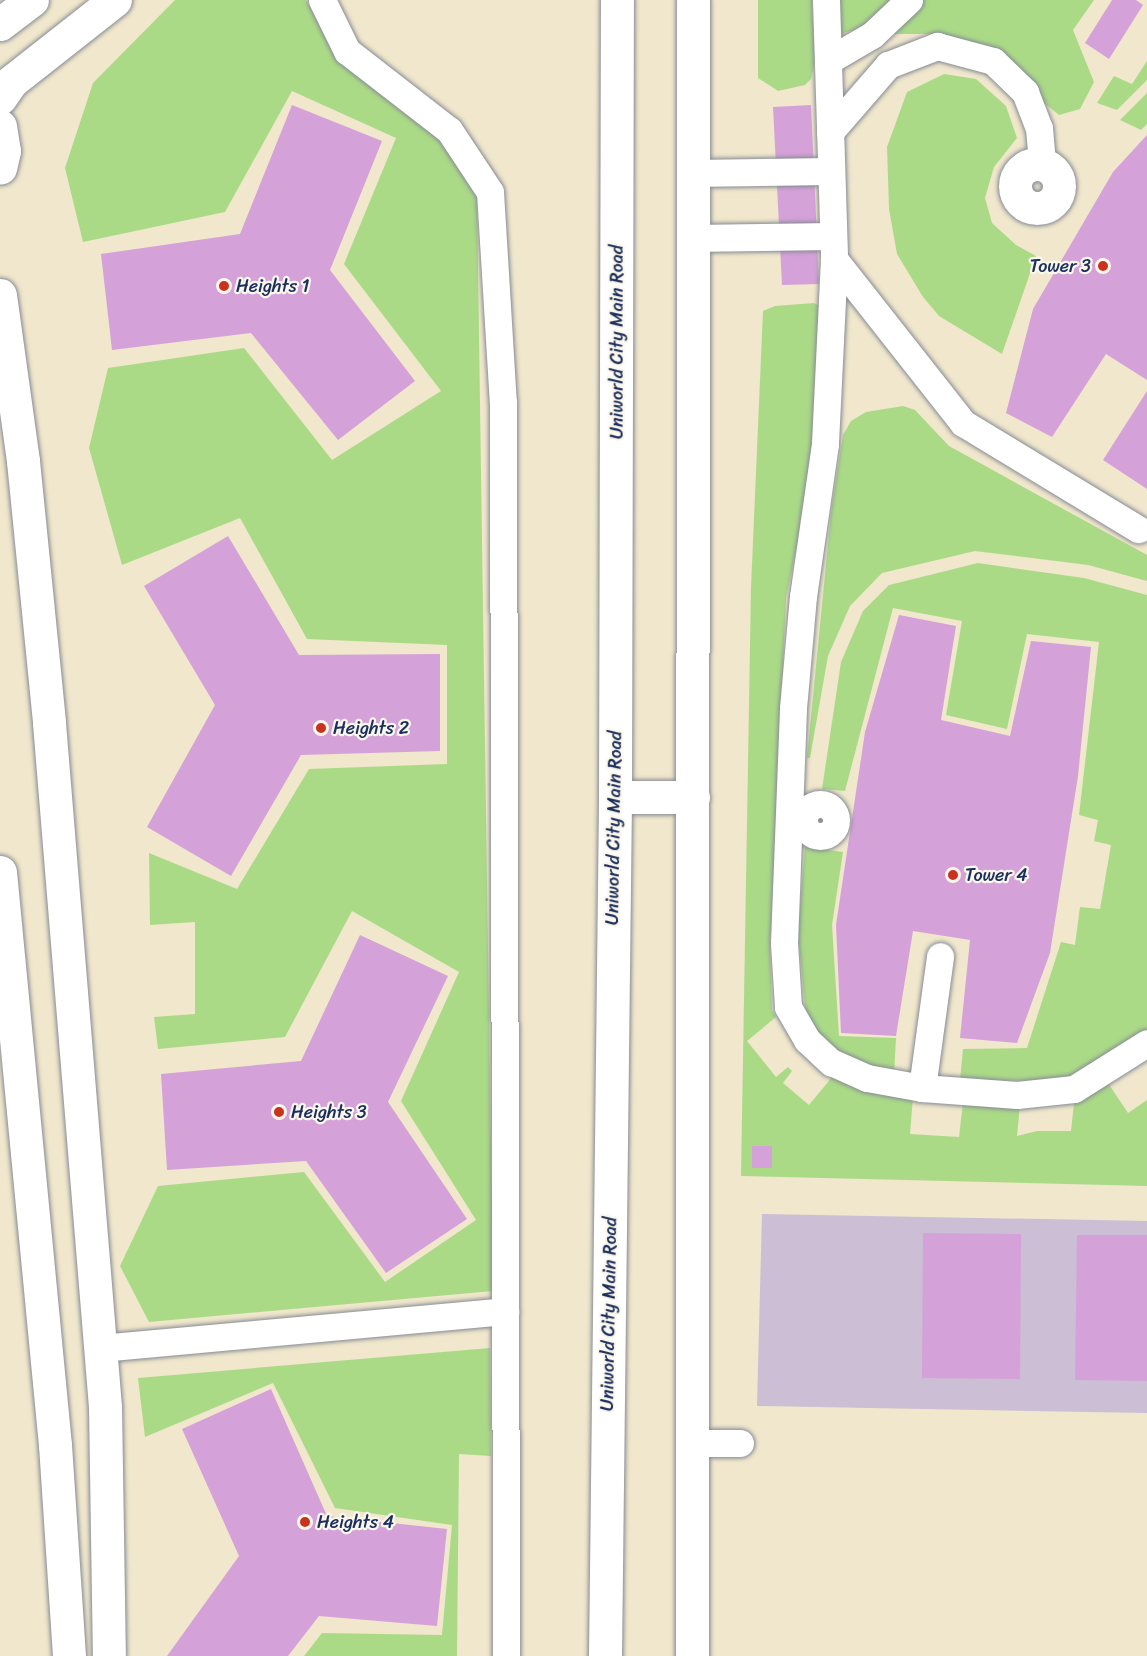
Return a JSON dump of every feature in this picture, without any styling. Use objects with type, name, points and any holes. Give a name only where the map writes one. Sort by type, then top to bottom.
[{"type":"street","points":[[0,24],[32,0]]},
{"type":"street","points":[[0,98],[12,81],[115,0]]},
{"type":"street","name":"Uniworld City Main Road","points":[[605,1656],[615,797],[617,0]]},
{"type":"street","points":[[692,1656],[691,173],[693,0]]},
{"type":"street","points":[[0,126],[4,151],[0,168]]},
{"type":"street","points":[[0,295],[23,461],[49,723],[105,1407],[109,1656]]},
{"type":"street","points":[[615,797],[693,797]]},
{"type":"street","points":[[0,872],[55,1445],[69,1656]]},
{"type":"lane","points":[[322,0],[347,51],[449,130],[490,192],[503,402],[506,1656]]},
{"type":"lane","points":[[826,0],[830,60],[833,248],[825,444],[802,596],[794,709],[797,819],[784,943],[788,1006],[807,1040],[831,1062],[867,1078],[922,1088],[1017,1095],[1074,1089],[1147,1043]]},
{"type":"lane","points":[[830,60],[872,35],[909,0]]},
{"type":"lane","points":[[830,132],[888,65],[937,46],[993,61],[1025,92],[1039,128],[1042,165]]},
{"type":"lane","points":[[691,173],[831,171]]},
{"type":"lane","points":[[691,238],[833,248],[963,423],[1138,529]]},
{"type":"lane","points":[[922,1088],[940,956]]},
{"type":"lane","points":[[100,1348],[505,1311]]},
{"type":"lane","points":[[692,1443],[740,1443]]},
{"type":"shaded area","points":[[762,1214],[1147,1221],[1147,1413],[757,1406]]},
{"type":"green space","points":[[175,0],[306,0],[337,58],[438,137],[477,198],[493,1291],[149,1322],[120,1266],[158,1186],[304,1172],[385,1282],[476,1220],[401,1101],[459,972],[352,911],[285,1037],[158,1049],[154,1017],[195,1014],[195,922],[150,925],[149,853],[237,889],[309,769],[447,764],[447,645],[307,639],[240,518],[122,565],[89,448],[108,368],[244,348],[332,460],[441,391],[344,264],[396,138],[292,91],[225,212],[83,242],[65,168],[93,83]]},
{"type":"green space","points":[[758,0],[812,0],[815,61],[811,79],[805,85],[778,91],[758,78]]},
{"type":"green space","points":[[838,0],[892,0],[867,26],[840,34]]},
{"type":"green space","points":[[920,0],[1094,0],[1073,30],[1094,82],[1080,109],[1059,115],[1043,102],[1033,83],[1002,51],[939,34],[891,34]]},
{"type":"green space","points":[[1147,61],[1147,80],[1117,110],[1097,103],[1114,76],[1132,84]]},
{"type":"green space","points":[[944,74],[976,79],[1006,106],[1017,138],[994,167],[985,198],[992,223],[1016,245],[1036,256],[1002,354],[939,316],[923,297],[897,254],[889,209],[887,147],[907,92]]},
{"type":"green space","points":[[1147,93],[1147,124],[1141,130],[1120,120]]},
{"type":"green space","points":[[814,303],[821,307],[824,351],[801,527],[786,598],[770,949],[772,1010],[776,1017],[747,1041],[776,1077],[788,1067],[792,1071],[783,1083],[809,1105],[833,1076],[913,1097],[910,1134],[959,1137],[963,1102],[1020,1104],[1017,1136],[1037,1131],[1071,1131],[1074,1103],[1108,1083],[1128,1113],[1147,1100],[1147,1186],[741,1176],[751,587],[763,311],[775,306]]},
{"type":"green space","points":[[903,406],[915,410],[949,446],[1147,555],[1147,581],[1088,565],[975,551],[882,573],[850,606],[828,656],[810,758],[807,758],[831,513],[843,435],[851,421],[866,412]]},
{"type":"green space","points":[[978,563],[1084,578],[1147,595],[1147,1030],[1075,1081],[960,1080],[963,1049],[1027,1048],[1061,942],[1075,945],[1080,907],[1100,909],[1111,845],[1094,841],[1098,820],[1079,815],[1099,642],[1027,634],[1007,729],[946,715],[962,621],[893,608],[845,791],[822,789],[841,662],[863,611],[889,585]]},
{"type":"green space","points":[[805,847],[843,852],[832,925],[839,1036],[896,1038],[894,1075],[871,1069],[814,1037],[805,1007],[798,932]]},
{"type":"green space","points":[[490,1348],[491,1456],[459,1454],[457,1656],[304,1656],[322,1633],[442,1635],[452,1525],[335,1508],[273,1383],[145,1437],[138,1378]]},
{"type":"building","points":[[1112,0],[1136,0],[1143,5],[1109,59],[1085,43]]},
{"type":"building","name":"Heights 1","points":[[292,105],[382,141],[330,270],[415,381],[338,440],[251,333],[112,350],[101,254],[240,234]]},
{"type":"building","points":[[811,105],[819,284],[782,285],[773,107]]},
{"type":"building","name":"Tower 3","points":[[1147,135],[1147,380],[1106,354],[1052,437],[1006,413],[1033,309],[1113,172]]},
{"type":"building","points":[[1147,391],[1147,489],[1103,460]]},
{"type":"building","name":"Heights 2","points":[[228,536],[299,655],[440,654],[440,751],[301,755],[231,876],[147,827],[215,705],[144,586]]},
{"type":"building","name":"Tower 4","points":[[899,615],[956,626],[941,720],[1010,736],[1031,641],[1091,647],[1078,776],[1050,953],[1017,1043],[960,1038],[970,940],[913,931],[896,1036],[841,1033],[836,925],[865,732]]},
{"type":"building","name":"Heights 3","points":[[360,935],[448,976],[388,1102],[467,1219],[386,1273],[306,1161],[167,1170],[161,1074],[301,1061]]},
{"type":"building","points":[[752,1146],[772,1146],[772,1168],[752,1168]]},
{"type":"building","points":[[923,1233],[1021,1234],[1020,1379],[922,1378]]},
{"type":"building","points":[[1077,1235],[1147,1235],[1147,1381],[1075,1380]]},
{"type":"building","name":"Heights 4","points":[[271,1389],[327,1516],[447,1529],[437,1626],[319,1616],[288,1656],[167,1656],[239,1556],[182,1429]]},
{"type":"place","name":"Tower 3","points":[[1103,266]]},
{"type":"place","name":"Heights 1","points":[[224,286]]},
{"type":"place","name":"Heights 2","points":[[321,728]]},
{"type":"place","name":"Tower 4","points":[[953,875]]},
{"type":"place","name":"Heights 3","points":[[279,1112]]},
{"type":"place","name":"Heights 4","points":[[305,1522]]}]
